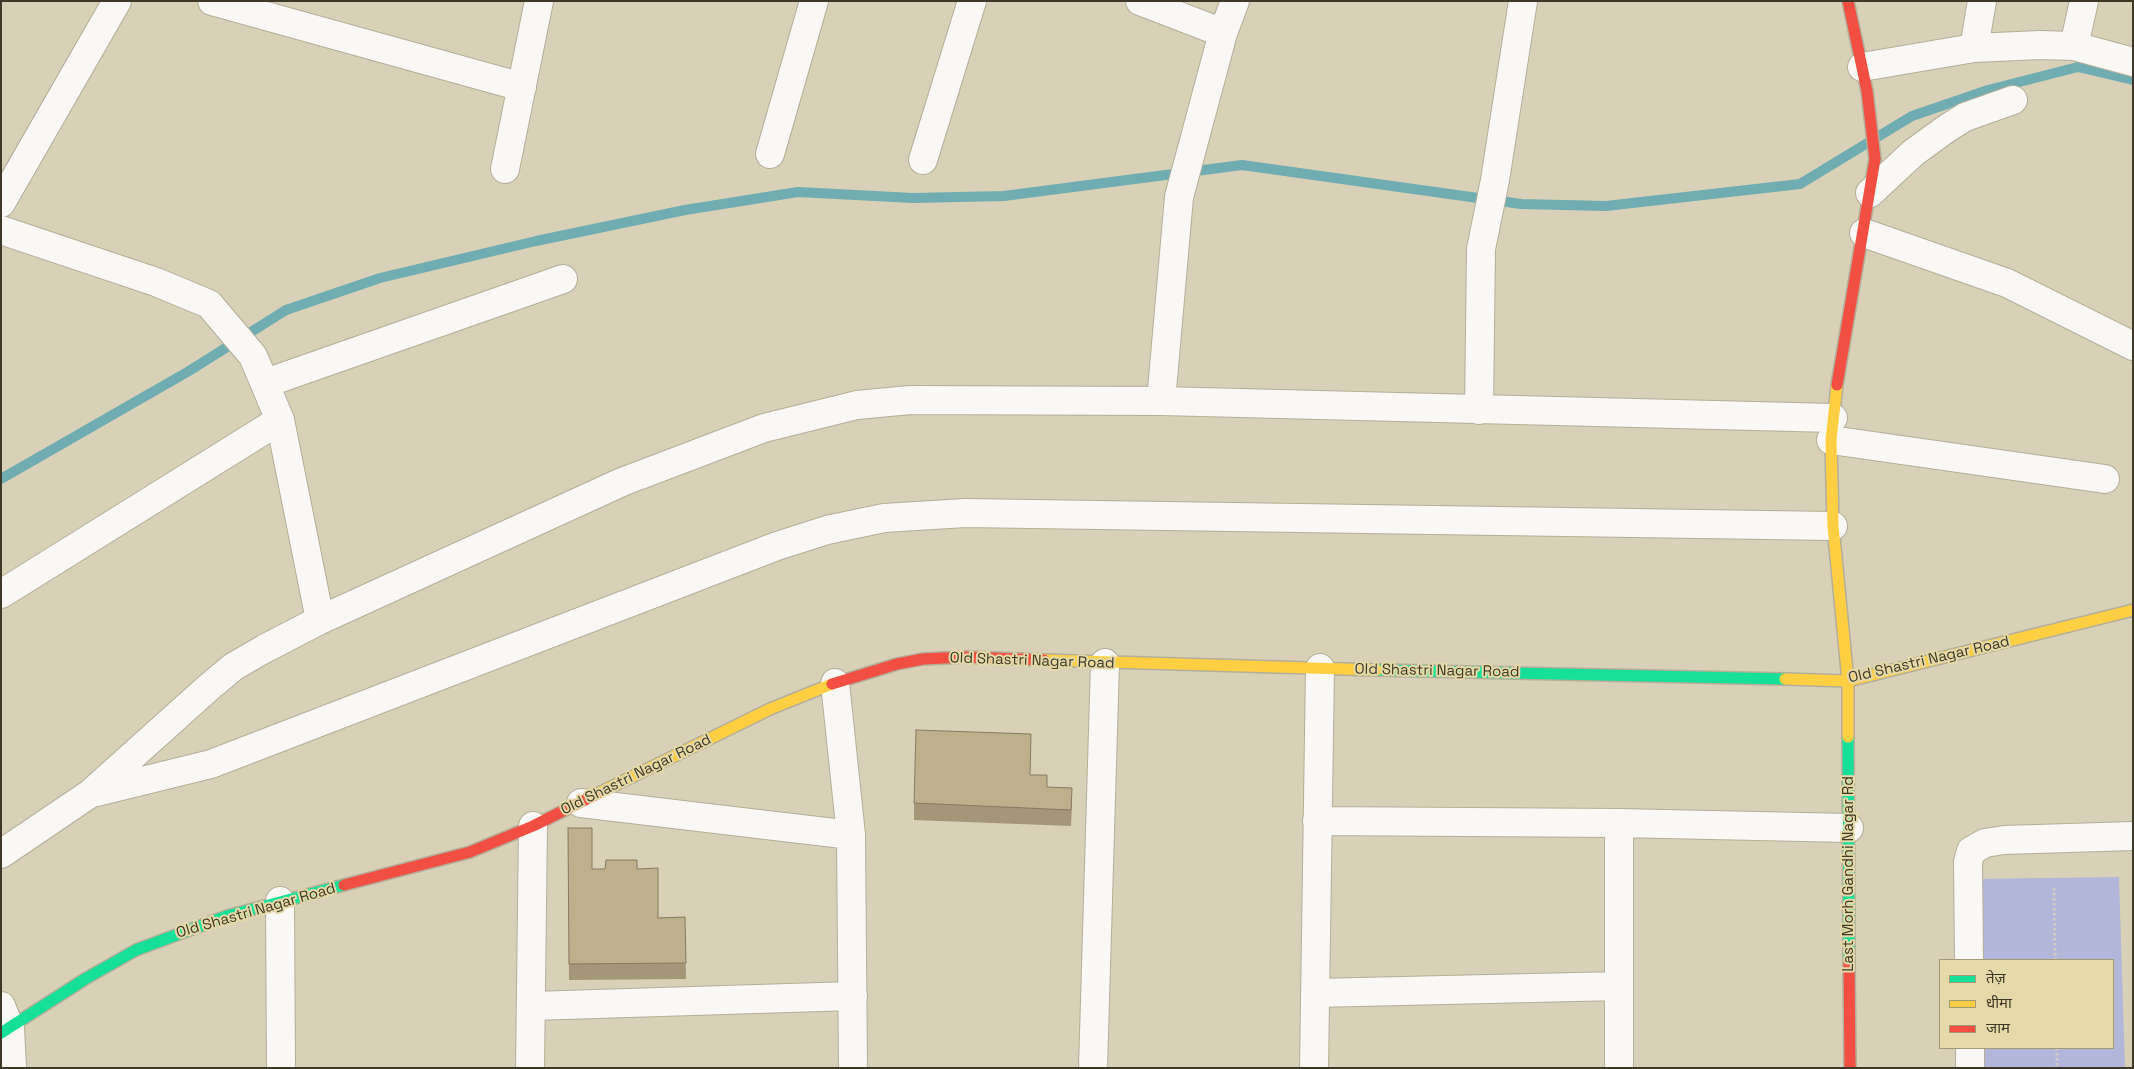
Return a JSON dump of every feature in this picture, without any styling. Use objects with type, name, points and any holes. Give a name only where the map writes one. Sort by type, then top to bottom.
[{"type":"street","points":[[1,203],[118,1]]},
{"type":"street","points":[[212,1],[522,87]]},
{"type":"street","points":[[505,169],[540,1]]},
{"type":"street","points":[[770,154],[814,1]]},
{"type":"street","points":[[923,160],[972,1]]},
{"type":"street","points":[[1140,1],[1223,33]]},
{"type":"street","points":[[1161,400],[1179,197],[1193,139],[1223,33],[1235,1]]},
{"type":"street","points":[[1479,410],[1479,289],[1481,249],[1496,180],[1523,1]]},
{"type":"street","name":"Last Morh Gandhi Nagar Rd","points":[[1848,1],[1865,79],[1875,159],[1864,233],[1848,308],[1832,429],[1833,526],[1848,681],[1850,1068]]},
{"type":"street","points":[[1974,48],[1982,1]]},
{"type":"street","points":[[2074,46],[2084,1]]},
{"type":"street","points":[[1865,79],[1974,48],[2040,45],[2074,46],[2133,62]]},
{"type":"street","points":[[1870,193],[1913,153],[1946,129],[1965,117],[2013,100]]},
{"type":"street","points":[[1,230],[156,282],[208,304],[254,356],[280,420],[320,620]]},
{"type":"street","points":[[1864,233],[2007,283],[2133,346]]},
{"type":"street","points":[[266,383],[562,279]]},
{"type":"street","points":[[1,854],[91,793],[162,726],[233,667],[320,620],[622,482],[764,428],[858,405],[910,400],[1161,400],[1479,410],[1832,429],[2106,479]]},
{"type":"street","points":[[1,594],[280,420]]},
{"type":"street","points":[[91,793],[212,764],[777,546],[827,530],[884,518],[965,513],[1833,526]]},
{"type":"street","name":"Old Shastri Nagar Road","points":[[4,1022],[136,950],[183,931],[280,901],[470,852],[533,826],[770,709],[835,683],[896,664],[923,659],[965,657],[1105,663],[1848,681],[2132,615]]},
{"type":"street","points":[[1093,1068],[1105,663]]},
{"type":"street","points":[[1314,1068],[1320,668]]},
{"type":"street","points":[[835,683],[850,835],[853,1068]]},
{"type":"street","points":[[581,803],[850,835]]},
{"type":"street","points":[[1317,821],[1619,822],[1849,828]]},
{"type":"street","points":[[1619,822],[1619,1068]]},
{"type":"street","points":[[530,1068],[533,826]]},
{"type":"street","points":[[1969,959],[1968,862],[1971,851],[1985,844],[2004,840],[2133,836]]},
{"type":"street","points":[[280,901],[281,1068]]},
{"type":"street","points":[[1315,993],[1619,986]]},
{"type":"street","points":[[532,1006],[852,996]]},
{"type":"street","points":[[4,1022],[12,1068]]},
{"type":"street","points":[[1970,1049],[1970,1068]]},
{"type":"path","points":[[2054,888],[2056,959]]},
{"type":"path","points":[[2057,1049],[2057,1068]]},
{"type":"shaded area","points":[[2119,877],[2125,1068],[1980,1068],[1979,1049],[2114,1049],[2114,959],[1976,959],[1974,879]]},
{"type":"building","points":[[916,730],[1031,734],[1030,775],[1047,775],[1047,787],[1072,788],[1071,810],[914,803]]},
{"type":"building","points":[[568,828],[592,828],[592,869],[605,869],[606,860],[637,860],[637,869],[658,868],[658,918],[685,917],[686,963],[569,964]]},
{"type":"waterway","points":[[1,479],[189,371],[286,310],[380,278],[536,241],[685,210],[798,192],[913,198],[1004,196],[1242,165],[1521,204],[1606,206],[1800,184],[1912,116],[1988,90],[2078,67],[2133,80]]},
{"type":"traffic: fast","points":[[1377,670],[1785,679]]},
{"type":"traffic: fast","points":[[1848,737],[1849,961]]},
{"type":"traffic: fast","points":[[1,1033],[85,979],[136,950],[227,916],[344,885]]},
{"type":"traffic: slow","points":[[1837,385],[1831,440],[1833,526],[1848,681],[1848,737]]},
{"type":"traffic: slow","points":[[1785,679],[1848,681],[2133,610]]},
{"type":"traffic: slow","points":[[1044,660],[1377,670]]},
{"type":"traffic: slow","points":[[597,794],[770,709],[832,684]]},
{"type":"traffic: jam","points":[[1837,385],[1875,159],[1867,91],[1848,1]]},
{"type":"traffic: jam","points":[[832,684],[897,664],[923,659],[965,657],[1044,660]]},
{"type":"traffic: jam","points":[[344,885],[470,852],[533,826],[597,794]]},
{"type":"traffic: jam","points":[[1849,961],[1850,1068]]}]
